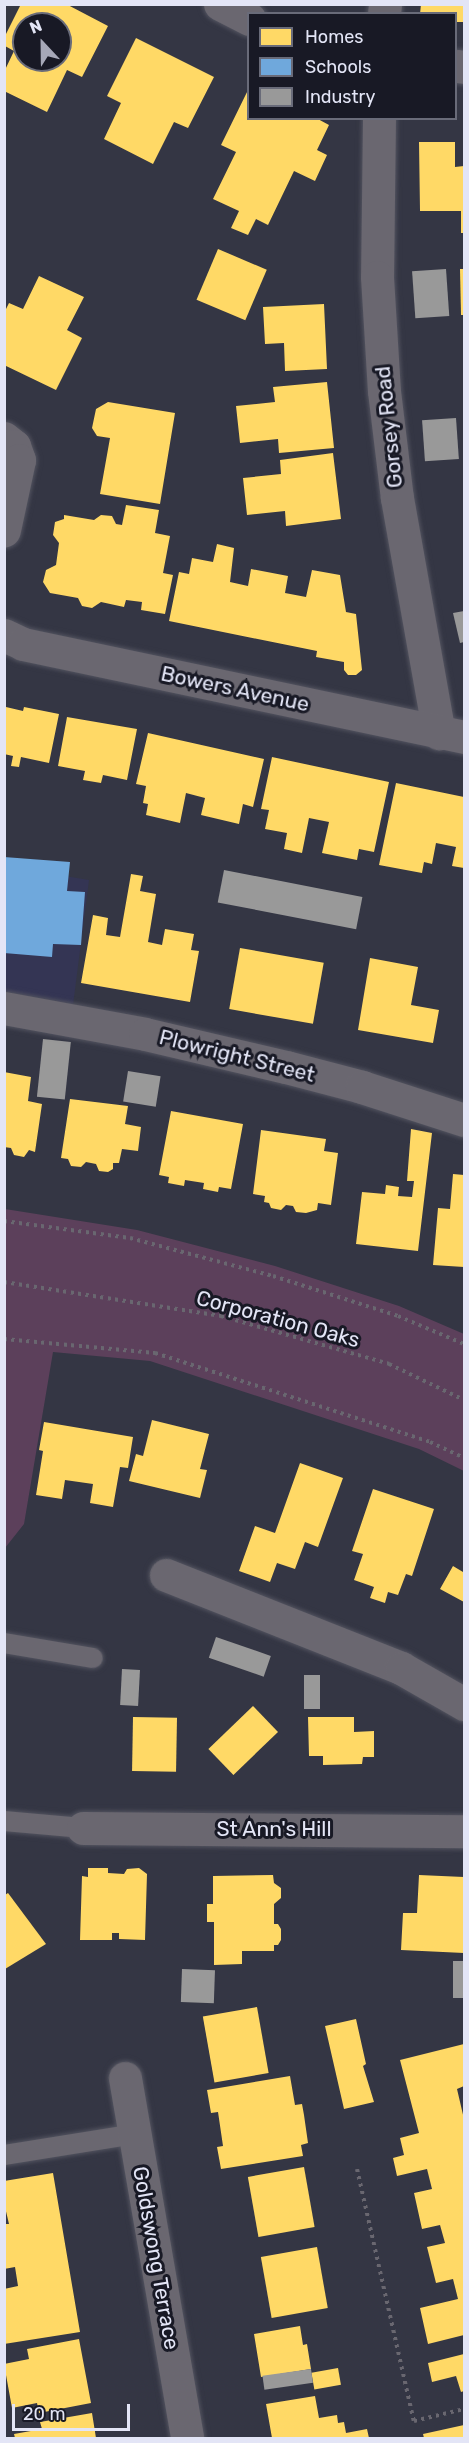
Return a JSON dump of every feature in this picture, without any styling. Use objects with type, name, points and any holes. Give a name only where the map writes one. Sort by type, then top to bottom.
[{"type":"street","points":[[220,4],[247,18]]},
{"type":"street","name":"Gorsey Road","points":[[379,120],[377,277],[386,414],[397,498],[452,735]]},
{"type":"street","points":[[4,438],[14,446],[19,460],[4,530]]},
{"type":"street","name":"Bowers Avenue","points":[[5,638],[23,644],[452,735]]},
{"type":"street","name":"Plowright Street","points":[[4,1008],[145,1034],[275,1065],[362,1087],[465,1120]]},
{"type":"street","points":[[166,1575],[401,1668],[465,1704]]},
{"type":"street","name":"St Ann's Hill","points":[[83,1828],[465,1831]]},
{"type":"street","name":"Goldswong Terrace","points":[[125,2078],[187,2439]]},
{"type":"lane","points":[[4,1643],[93,1658]]},
{"type":"lane","points":[[4,1821],[83,1828]]},
{"type":"lane","points":[[4,2156],[135,2134]]},
{"type":"path","points":[[4,1221],[130,1238],[273,1276],[398,1316],[465,1344]]},
{"type":"path","name":"Corporation Oaks","points":[[4,1282],[221,1316],[389,1364],[465,1400]]},
{"type":"path","points":[[4,1339],[154,1353],[430,1442],[465,1458]]},
{"type":"path","points":[[357,2169],[414,2421],[465,2409]]},
{"type":"shaded area","points":[[4,866],[89,880],[73,1005],[5,992]]},
{"type":"shaded area","points":[[5,1209],[137,1230],[275,1266],[399,1306],[464,1334],[464,1471],[419,1449],[150,1361],[53,1352],[24,1524],[5,1548]]},
{"type":"building: Homes","points":[[21,4],[66,4],[108,26],[82,77],[71,72],[72,12],[17,12]]},
{"type":"building: Homes","points":[[421,4],[464,4],[464,22],[457,22],[457,12],[420,12]]},
{"type":"building: Homes","points":[[12,22],[12,50],[5,46],[5,36]]},
{"type":"building: Homes","points":[[136,38],[214,77],[188,128],[174,122],[153,164],[104,139],[121,103],[107,96]]},
{"type":"building: Homes","points":[[12,55],[12,72],[66,72],[47,112],[4,91],[4,72]]},
{"type":"building: Homes","points":[[247,92],[247,120],[320,120],[329,125],[317,150],[327,155],[315,181],[294,171],[268,225],[256,219],[248,235],[231,228],[239,211],[213,199],[236,152],[221,145]]},
{"type":"building: Homes","points":[[419,142],[455,142],[455,167],[464,166],[464,233],[461,233],[461,211],[420,211]]},
{"type":"building: Homes","points":[[218,249],[267,270],[245,320],[197,300]]},
{"type":"building: Homes","points":[[460,269],[464,269],[464,315],[461,315]]},
{"type":"building: Homes","points":[[39,276],[84,297],[67,330],[82,338],[56,390],[4,365],[4,313],[9,303],[23,309]]},
{"type":"building: Homes","points":[[324,304],[327,369],[285,371],[284,343],[265,344],[263,307]]},
{"type":"building: Homes","points":[[327,382],[334,448],[279,453],[278,439],[240,443],[236,406],[275,402],[273,387]]},
{"type":"building: Homes","points":[[108,402],[175,413],[160,504],[100,494],[110,438],[97,436],[92,428],[96,409]]},
{"type":"building: Homes","points":[[333,453],[341,519],[286,526],[285,511],[247,515],[243,478],[281,474],[280,460]]},
{"type":"building: Homes","points":[[126,505],[159,510],[155,533],[170,536],[163,573],[173,575],[165,614],[141,610],[142,602],[126,600],[124,607],[101,602],[92,608],[82,606],[78,598],[50,593],[43,582],[46,570],[56,565],[59,543],[53,535],[55,522],[64,519],[64,515],[94,520],[101,515],[112,516],[116,524],[122,525]]},
{"type":"building: Homes","points":[[217,544],[234,548],[230,582],[248,586],[251,569],[288,576],[285,593],[306,597],[312,570],[340,575],[346,612],[356,614],[362,670],[356,675],[348,675],[344,670],[344,662],[316,657],[317,651],[169,621],[179,572],[189,574],[192,558],[213,562]]},
{"type":"building: Homes","points":[[6,707],[23,711],[24,707],[59,714],[49,763],[21,757],[19,767],[11,766],[13,756],[4,754]]},
{"type":"building: Homes","points":[[67,717],[137,729],[127,780],[103,775],[101,783],[83,780],[85,771],[58,766]]},
{"type":"building: Homes","points":[[148,733],[264,759],[253,807],[243,804],[239,824],[201,815],[205,798],[186,793],[180,823],[146,815],[148,804],[143,803],[146,786],[136,784]]},
{"type":"building: Homes","points":[[272,757],[389,782],[374,852],[359,849],[357,860],[322,853],[329,822],[309,818],[302,853],[284,849],[287,833],[265,829],[269,810],[261,809]]},
{"type":"building: Homes","points":[[396,783],[464,797],[464,868],[452,866],[456,847],[436,843],[432,864],[424,862],[422,873],[379,865]]},
{"type":"building: Homes","points":[[131,874],[143,876],[140,891],[156,894],[148,942],[162,945],[165,929],[194,934],[191,950],[199,951],[190,1002],[81,983],[93,915],[108,918],[106,935],[120,937]]},
{"type":"building: Homes","points":[[240,948],[324,963],[313,1024],[229,1009]]},
{"type":"building: Homes","points":[[370,958],[418,967],[411,1005],[439,1010],[433,1043],[358,1030]]},
{"type":"building: Homes","points":[[4,1072],[31,1077],[28,1101],[42,1104],[35,1152],[29,1150],[24,1157],[14,1155],[11,1148],[4,1147]]},
{"type":"building: Homes","points":[[70,1099],[128,1106],[125,1124],[141,1127],[138,1151],[122,1149],[119,1163],[113,1163],[113,1169],[108,1172],[99,1171],[96,1164],[86,1162],[81,1167],[71,1166],[68,1159],[61,1158]]},
{"type":"building: Homes","points":[[171,1111],[243,1124],[231,1189],[219,1187],[218,1192],[203,1189],[204,1183],[185,1180],[184,1186],[168,1183],[169,1177],[159,1175]]},
{"type":"building: Homes","points":[[411,1129],[432,1133],[418,1251],[356,1244],[362,1192],[385,1194],[386,1185],[399,1187],[398,1196],[412,1197],[414,1181],[407,1181]]},
{"type":"building: Homes","points":[[261,1130],[326,1139],[324,1151],[338,1153],[331,1205],[318,1203],[317,1210],[306,1213],[296,1212],[293,1206],[286,1205],[281,1210],[271,1208],[269,1203],[264,1202],[265,1196],[253,1194]]},
{"type":"building: Homes","points":[[453,1174],[464,1175],[464,1267],[433,1265],[438,1208],[450,1209]]},
{"type":"building: Homes","points":[[152,1420],[209,1434],[200,1469],[207,1470],[200,1498],[129,1481],[136,1454],[143,1456]]},
{"type":"building: Homes","points":[[44,1422],[133,1437],[128,1468],[120,1467],[113,1507],[90,1503],[93,1484],[65,1480],[62,1499],[36,1495],[43,1451],[39,1450]]},
{"type":"building: Homes","points":[[300,1463],[343,1478],[318,1547],[305,1542],[295,1569],[277,1563],[270,1582],[239,1571],[255,1526],[275,1533]]},
{"type":"building: Homes","points":[[373,1489],[434,1509],[412,1576],[406,1574],[398,1595],[388,1592],[385,1603],[370,1598],[374,1587],[354,1580],[363,1554],[352,1551]]},
{"type":"building: Homes","points":[[453,1566],[463,1572],[464,1570],[464,1602],[440,1589]]},
{"type":"building: Homes","points":[[253,1706],[278,1732],[233,1775],[208,1749]]},
{"type":"building: Homes","points":[[133,1717],[177,1718],[176,1772],[132,1771]]},
{"type":"building: Homes","points":[[308,1717],[354,1717],[354,1732],[374,1731],[374,1757],[363,1757],[362,1764],[323,1765],[323,1756],[309,1756]]},
{"type":"building: Homes","points":[[88,1868],[108,1868],[108,1873],[124,1874],[127,1869],[139,1868],[147,1874],[145,1940],[119,1939],[119,1933],[112,1933],[112,1940],[80,1940],[82,1876],[88,1877]]},
{"type":"building: Homes","points":[[273,1875],[274,1883],[281,1888],[281,1898],[274,1904],[274,1924],[278,1924],[281,1929],[281,1940],[278,1945],[274,1945],[274,1951],[242,1951],[242,1964],[214,1965],[214,1922],[207,1922],[207,1904],[213,1904],[213,1876]]},
{"type":"building: Homes","points":[[419,1875],[464,1877],[464,1953],[401,1950],[403,1913],[417,1913]]},
{"type":"building: Homes","points":[[8,1893],[46,1944],[5,1969],[5,1895]]},
{"type":"building: Homes","points":[[257,2007],[269,2073],[214,2083],[203,2017]]},
{"type":"building: Homes","points":[[356,2019],[366,2064],[363,2066],[374,2102],[344,2109],[325,2026]]},
{"type":"building: Homes","points":[[464,2044],[464,2086],[457,2089],[464,2119],[464,2335],[428,2344],[420,2308],[458,2299],[453,2279],[436,2283],[427,2247],[445,2243],[440,2225],[422,2229],[414,2193],[432,2189],[427,2169],[397,2176],[393,2158],[404,2155],[400,2138],[419,2133],[400,2060]]},
{"type":"building: Homes","points":[[290,2076],[295,2105],[302,2104],[304,2115],[308,2143],[301,2145],[303,2156],[221,2169],[217,2147],[223,2146],[218,2112],[211,2113],[207,2090]]},
{"type":"building: Homes","points":[[304,2167],[315,2227],[258,2237],[248,2177]]},
{"type":"building: Homes","points":[[53,2173],[80,2332],[4,2344],[4,2289],[18,2286],[15,2267],[4,2269],[4,2224],[9,2224],[4,2203],[4,2181]]},
{"type":"building: Homes","points":[[317,2247],[328,2308],[272,2318],[261,2257]]},
{"type":"building: Homes","points":[[300,2326],[303,2345],[307,2344],[311,2369],[261,2377],[254,2334]]},
{"type":"building: Homes","points":[[79,2339],[91,2403],[39,2413],[37,2403],[12,2408],[4,2364],[29,2359],[27,2349]]},
{"type":"building: Homes","points":[[464,2354],[464,2391],[461,2392],[456,2376],[432,2382],[428,2363]]},
{"type":"building: Homes","points":[[338,2368],[341,2385],[314,2389],[311,2373]]},
{"type":"building: Homes","points":[[315,2396],[319,2418],[337,2415],[338,2423],[344,2422],[346,2433],[367,2429],[369,2438],[272,2438],[266,2404]]},
{"type":"building: Homes","points":[[92,2413],[96,2438],[15,2438],[14,2434],[42,2429],[40,2422]]},
{"type":"building: Homes","points":[[464,2425],[464,2438],[424,2438],[423,2434]]},
{"type":"building: Schools","points":[[4,857],[70,862],[67,891],[85,892],[81,945],[53,944],[52,957],[4,953]]},
{"type":"building: Industry","points":[[446,269],[449,316],[415,318],[412,271]]},
{"type":"building: Industry","points":[[456,418],[459,459],[425,461],[422,420]]},
{"type":"building: Industry","points":[[464,611],[464,642],[460,643],[453,613]]},
{"type":"building: Industry","points":[[224,870],[362,897],[356,929],[218,902]]},
{"type":"building: Industry","points":[[43,1039],[71,1042],[65,1100],[37,1097]]},
{"type":"building: Industry","points":[[128,1071],[161,1076],[156,1107],[123,1102]]},
{"type":"building: Industry","points":[[216,1637],[271,1656],[264,1677],[209,1658]]},
{"type":"building: Industry","points":[[122,1669],[140,1670],[138,1706],[120,1705]]},
{"type":"building: Industry","points":[[304,1675],[320,1675],[320,1709],[304,1709]]},
{"type":"building: Industry","points":[[453,1961],[464,1961],[464,1998],[453,1998]]},
{"type":"building: Industry","points":[[182,1969],[215,1970],[214,2003],[181,2002]]},
{"type":"building: Industry","points":[[311,2369],[313,2383],[264,2390],[262,2376]]}]
